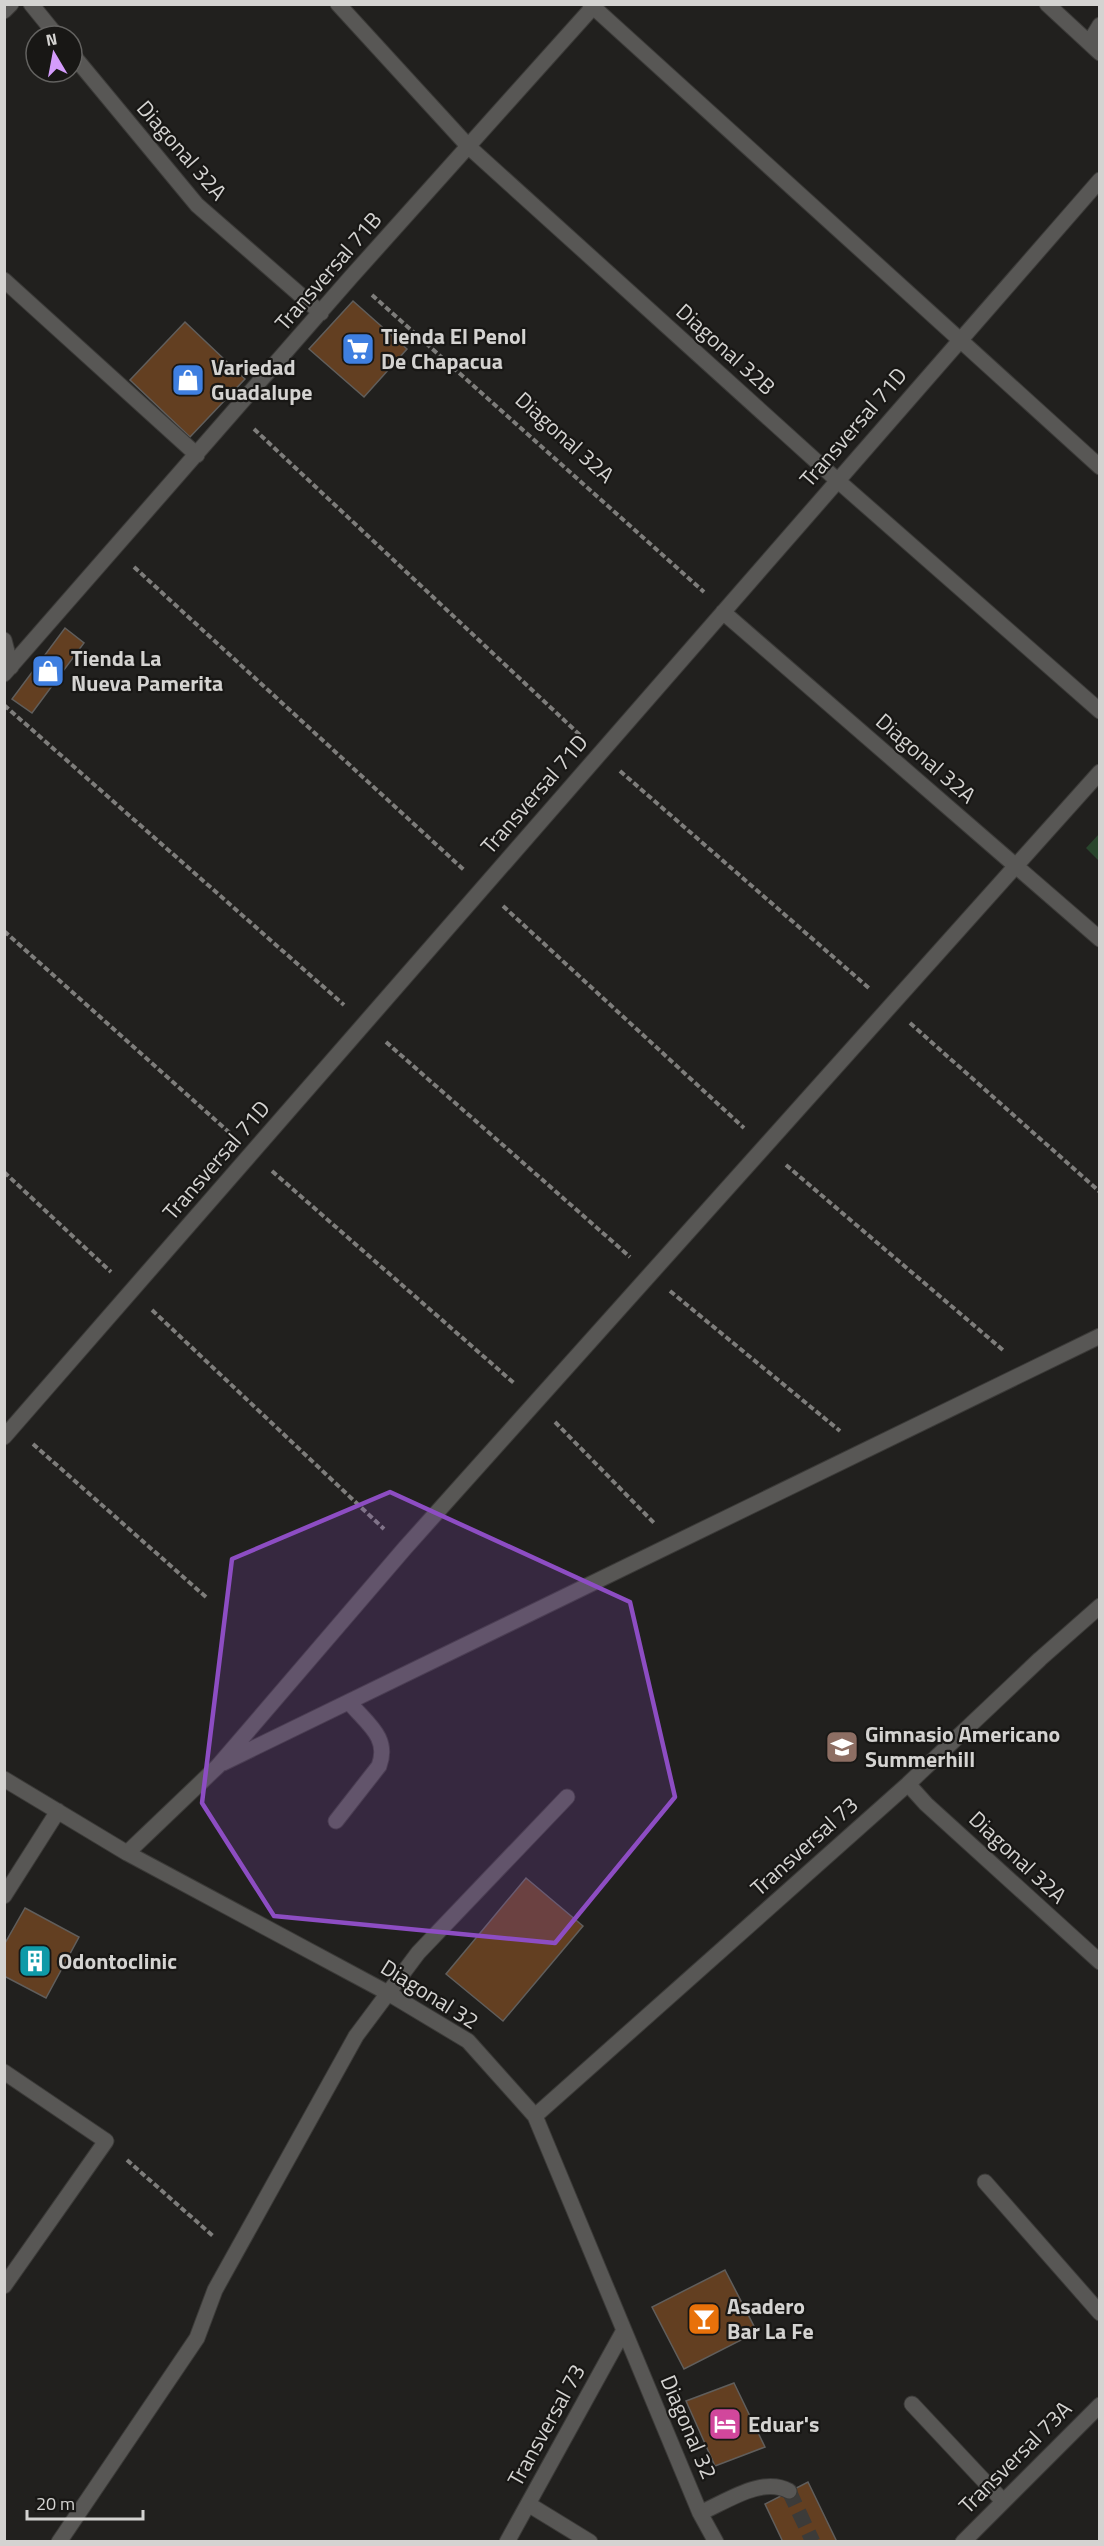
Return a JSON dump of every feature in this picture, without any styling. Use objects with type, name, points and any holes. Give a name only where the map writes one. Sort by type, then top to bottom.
[{"type":"street","points":[[4,10],[11,4]]},
{"type":"street","points":[[31,4],[47,24]]},
{"type":"street","name":"Diagonal 32B","points":[[338,4],[469,147],[837,480],[1100,711]]},
{"type":"street","points":[[1047,4],[1094,48],[1100,25]]},
{"type":"street","points":[[592,6],[1100,467]]},
{"type":"street","name":"Transversal 71B","points":[[8,670],[351,277],[592,6]]},
{"type":"street","name":"Diagonal 32A","points":[[84,68],[197,205],[321,313]]},
{"type":"street","name":"Transversal 71D","points":[[9,1432],[1100,180]]},
{"type":"street","points":[[4,280],[197,455]]},
{"type":"street","name":"Diagonal 32A","points":[[723,612],[1100,939]]},
{"type":"street","points":[[4,639],[8,670]]},
{"type":"street","points":[[127,1853],[218,1766],[405,1548],[1100,772]]},
{"type":"street","points":[[218,1766],[1100,1336]]},
{"type":"street","name":"Transversal 73","points":[[536,2116],[908,1784],[1040,1659],[1100,1606]]},
{"type":"street","points":[[336,1821],[379,1766],[382,1756],[381,1740],[349,1702]]},
{"type":"street","name":"Diagonal 32","points":[[4,1779],[127,1853],[388,1993],[468,2041],[536,2116],[700,2513],[716,2541]]},
{"type":"street","name":"Diagonal 32A","points":[[908,1784],[926,1804],[1100,1962]]},
{"type":"street","points":[[59,2541],[197,2338],[215,2290],[356,2036],[417,1953],[567,1797]]},
{"type":"street","points":[[4,1896],[58,1811]]},
{"type":"street","points":[[4,2072],[106,2141],[4,2286]]},
{"type":"street","points":[[985,2182],[1100,2313]]},
{"type":"street","name":"Transversal 73","points":[[507,2541],[624,2330]]},
{"type":"street","points":[[912,2404],[1002,2500]]},
{"type":"street","name":"Transversal 73A","points":[[963,2541],[1100,2405]]},
{"type":"street","points":[[700,2513],[761,2487],[779,2486],[789,2492]]},
{"type":"street","points":[[528,2504],[590,2541]]},
{"type":"path","name":"Diagonal 32A","points":[[351,277],[695,582]]},
{"type":"path","points":[[236,411],[599,754],[890,1005],[1100,1192]]},
{"type":"path","points":[[114,549],[764,1146],[1027,1371]]},
{"type":"path","points":[[4,705],[649,1274],[864,1451]]},
{"type":"path","points":[[4,931],[252,1153],[536,1402],[674,1543]]},
{"type":"path","points":[[4,1172],[405,1548]]},
{"type":"path","points":[[9,1432],[207,1598]]},
{"type":"path","points":[[106,2141],[217,2240],[236,2253]]},
{"type":"highlighted area","points":[[390,1492],[630,1602],[675,1797],[555,1943],[274,1916],[202,1803],[232,1559]]},
{"type":"green space","points":[[1099,834],[1099,861],[1086,848]]},
{"type":"building","name":"Tienda El Penol De Chapacua","points":[[353,301],[407,349],[364,397],[309,349]]},
{"type":"building","name":"Variedad Guadalupe","points":[[185,322],[245,379],[190,437],[130,380]]},
{"type":"building","name":"Tienda La Nueva Pamerita","points":[[65,628],[84,643],[32,713],[12,699]]},
{"type":"building","points":[[526,1878],[583,1926],[503,2021],[446,1974]]},
{"type":"building","name":"Odontoclinic","points":[[25,1908],[79,1937],[46,1998],[4,1976],[4,1945]]},
{"type":"building","name":"Asadero Bar La Fe","points":[[725,2270],[757,2332],[684,2369],[652,2307]]},
{"type":"building","name":"Eduar's","points":[[734,2383],[765,2447],[715,2466],[686,2401]]},
{"type":"building","points":[[808,2482],[837,2542],[783,2542],[765,2504]]},
{"type":"tunnel","points":[[789,2491],[813,2542]]},
{"type":"place","name":"Tienda El Penol De Chapacua","points":[[358,349]]},
{"type":"place","name":"Variedad Guadalupe","points":[[188,380]]},
{"type":"place","name":"Tienda La Nueva Pamerita","points":[[48,671]]},
{"type":"place","name":"Gimnasio Americano Summerhill","points":[[842,1747]]},
{"type":"place","name":"Odontoclinic","points":[[35,1961]]},
{"type":"place","name":"Asadero Bar La Fe","points":[[704,2319]]},
{"type":"place","name":"Eduar's","points":[[725,2424]]}]
